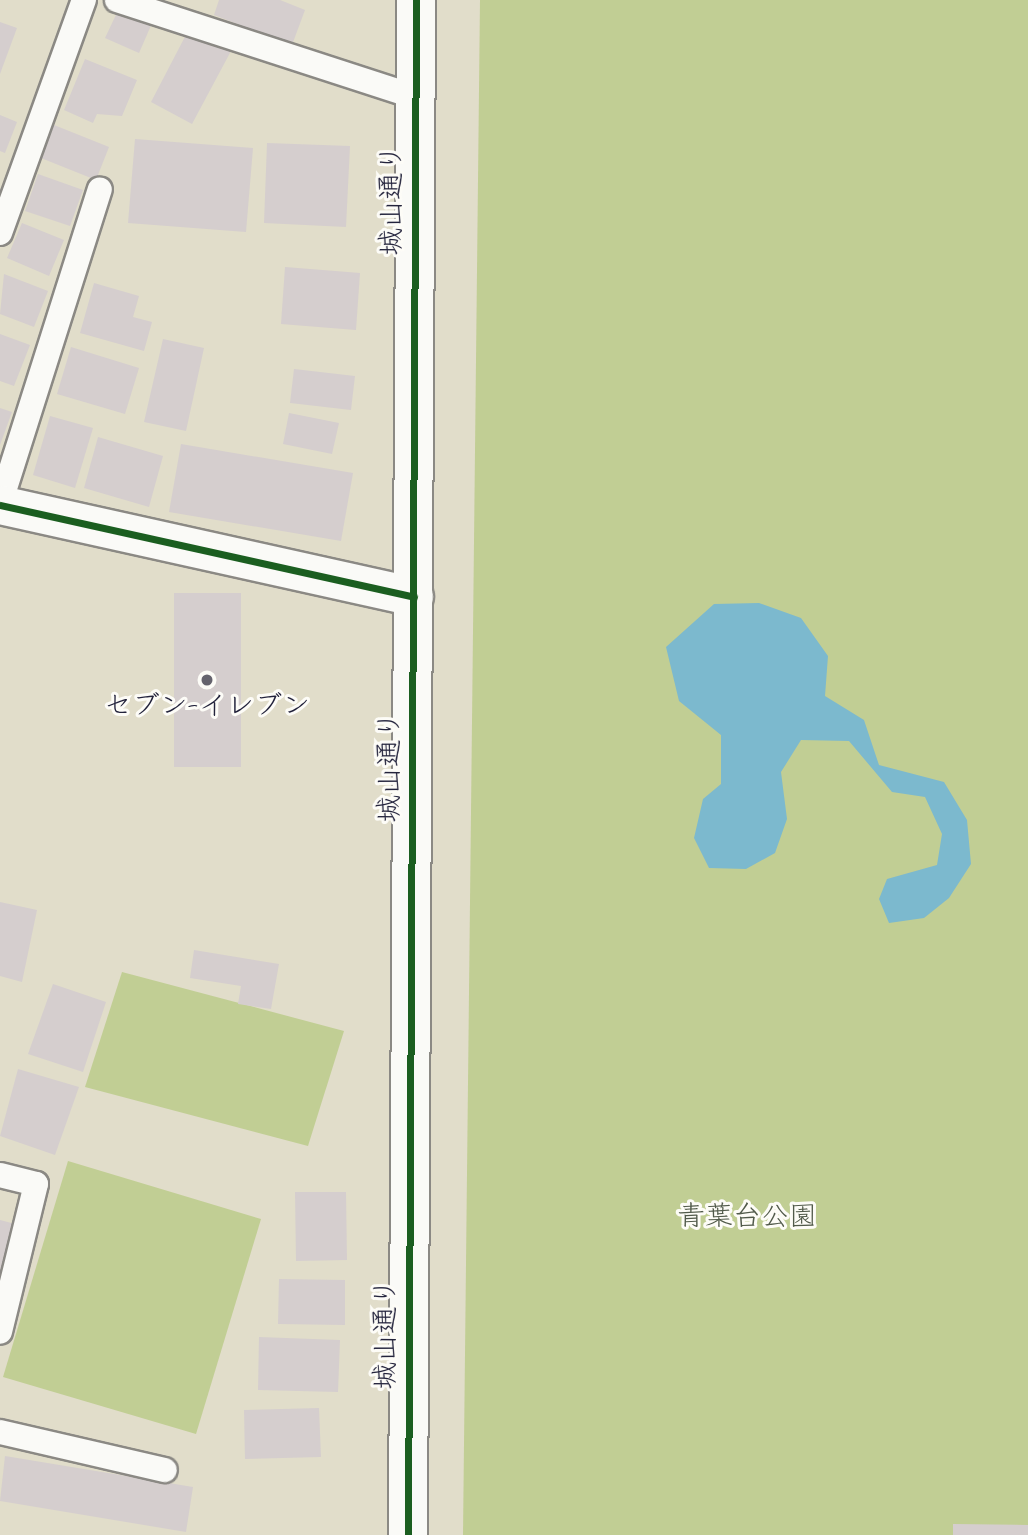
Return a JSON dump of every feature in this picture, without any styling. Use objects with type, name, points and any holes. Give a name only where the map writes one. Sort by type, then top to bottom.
[{"type":"street","name":"城山通り","points":[[408,1535],[416,0]]},
{"type":"street","points":[[0,505],[414,597]]},
{"type":"lane","points":[[0,233],[84,0]]},
{"type":"lane","points":[[117,0],[415,97]]},
{"type":"lane","points":[[0,505],[100,189]]},
{"type":"lane","points":[[0,1175],[36,1184],[0,1332]]},
{"type":"lane","points":[[0,1433],[165,1470]]},
{"type":"green space","name":"青葉台公園","points":[[480,0],[1028,0],[1028,1535],[463,1535]]},
{"type":"green space","points":[[122,972],[344,1031],[308,1146],[85,1087]]},
{"type":"green space","points":[[68,1161],[261,1219],[196,1434],[3,1377]]},
{"type":"water","points":[[759,603],[801,618],[828,656],[825,696],[864,720],[879,765],[944,782],[967,820],[971,864],[949,898],[924,918],[889,923],[879,899],[887,879],[937,865],[942,834],[925,797],[892,792],[849,741],[801,740],[781,772],[787,819],[775,853],[746,869],[709,868],[694,838],[703,799],[721,784],[721,735],[679,701],[666,647],[714,604]]},
{"type":"building","points":[[123,0],[156,14],[139,53],[105,38]]},
{"type":"building","points":[[219,0],[280,0],[305,10],[292,45],[214,15]]},
{"type":"building","points":[[0,22],[17,28],[0,74]]},
{"type":"building","points":[[189,29],[231,51],[192,124],[151,102]]},
{"type":"building","points":[[85,59],[137,80],[122,116],[97,114],[93,123],[64,110]]},
{"type":"building","points":[[0,115],[17,122],[5,153],[0,151]]},
{"type":"building","points":[[54,125],[109,147],[96,180],[41,158]]},
{"type":"building","points":[[135,139],[253,148],[246,232],[128,223]]},
{"type":"building","points":[[267,143],[350,146],[346,227],[264,223]]},
{"type":"building","points":[[38,174],[83,190],[70,226],[25,211]]},
{"type":"building","points":[[22,223],[64,240],[49,276],[7,258]]},
{"type":"building","points":[[285,267],[360,273],[356,330],[281,324]]},
{"type":"building","points":[[4,274],[48,291],[34,327],[0,314]]},
{"type":"building","points":[[94,283],[139,296],[133,317],[152,322],[144,351],[80,333]]},
{"type":"building","points":[[0,334],[30,345],[14,386],[0,381]]},
{"type":"building","points":[[163,339],[204,348],[186,431],[144,422]]},
{"type":"building","points":[[71,347],[139,368],[125,414],[57,394]]},
{"type":"building","points":[[294,369],[355,376],[351,410],[290,403]]},
{"type":"building","points":[[0,408],[12,412],[0,445]]},
{"type":"building","points":[[289,413],[339,423],[332,454],[283,444]]},
{"type":"building","points":[[50,416],[93,428],[75,488],[33,475]]},
{"type":"building","points":[[98,437],[163,456],[149,507],[84,488]]},
{"type":"building","points":[[181,444],[353,473],[341,541],[169,512]]},
{"type":"building","name":"セブン-イレブン","points":[[174,593],[241,593],[241,767],[174,767]]},
{"type":"building","points":[[0,902],[37,910],[22,982],[0,976]]},
{"type":"building","points":[[194,950],[279,964],[271,1009],[238,1004],[241,986],[190,978]]},
{"type":"building","points":[[53,984],[106,1002],[83,1072],[28,1054]]},
{"type":"building","points":[[18,1069],[79,1087],[55,1155],[0,1136]]},
{"type":"building","points":[[295,1192],[346,1192],[347,1260],[296,1261]]},
{"type":"building","points":[[0,1220],[23,1226],[0,1300]]},
{"type":"building","points":[[279,1279],[345,1280],[345,1325],[278,1324]]},
{"type":"building","points":[[259,1337],[340,1340],[338,1392],[258,1390]]},
{"type":"building","points":[[319,1408],[321,1457],[245,1459],[244,1410]]},
{"type":"building","points":[[5,1456],[193,1487],[186,1532],[0,1501]]},
{"type":"building","points":[[953,1524],[1028,1525],[1028,1535],[953,1535]]},
{"type":"cycle path","points":[[408,1535],[416,0]]},
{"type":"cycle path","points":[[0,505],[414,597]]},
{"type":"place","name":"セブン-イレブン","points":[[207,680]]}]
